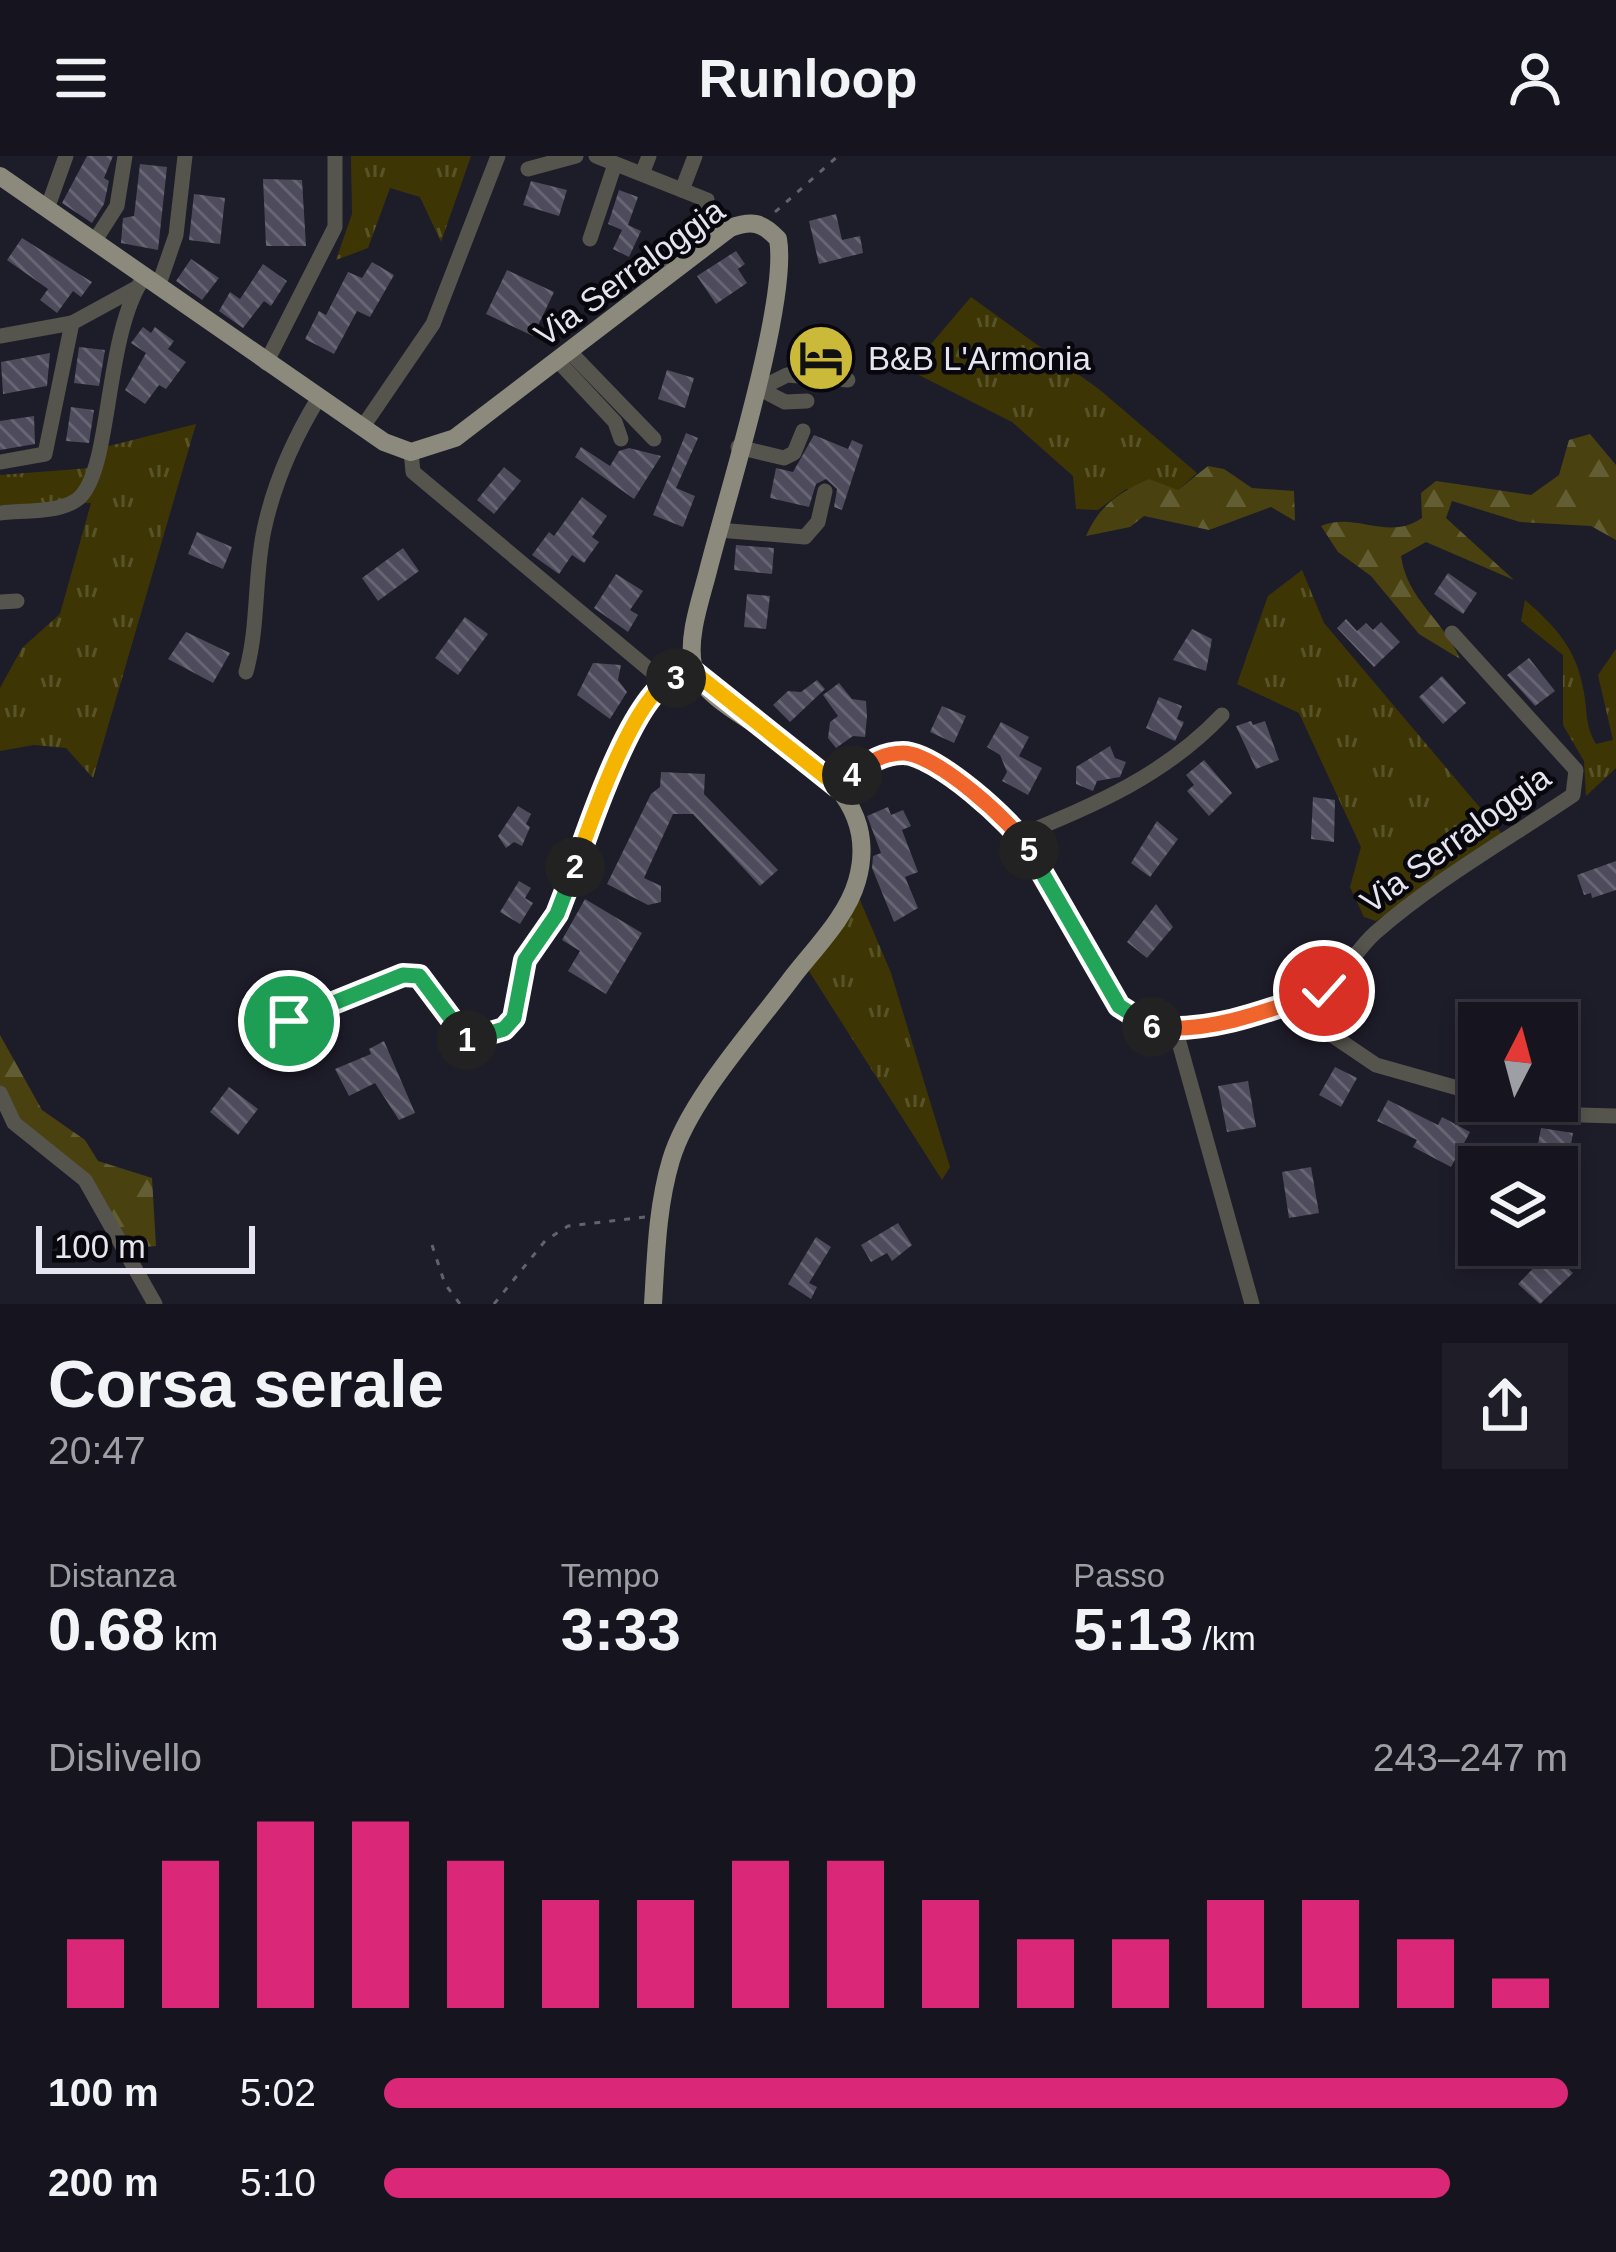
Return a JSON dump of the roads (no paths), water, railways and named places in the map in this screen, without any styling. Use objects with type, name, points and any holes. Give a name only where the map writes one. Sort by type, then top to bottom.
[{"type":"main road","points":[[0,176],[146,284],[362,428],[411,452]]},
{"type":"main road","name":"Via Serraloggia","points":[[411,452],[455,438],[730,228],[760,224],[778,239],[781,256],[756,388],[695,630],[695,673]]},
{"type":"main road","points":[[652,1304],[659,1214],[672,1156],[734,1056],[857,884],[862,850],[837,786],[695,673]]},
{"type":"street","points":[[47,209],[66,156]]},
{"type":"street","points":[[94,242],[117,206],[125,156]]},
{"type":"street","points":[[0,513],[65,506],[81,496],[95,460],[117,342],[176,235],[185,156]]},
{"type":"street","points":[[266,363],[334,227],[335,156]]},
{"type":"street","points":[[362,428],[433,324],[498,156]]},
{"type":"street","points":[[528,169],[576,156]]},
{"type":"street","points":[[596,156],[709,204],[668,251],[660,282]]},
{"type":"street","points":[[642,174],[649,156]]},
{"type":"street","points":[[682,190],[695,156]]},
{"type":"street","points":[[590,239],[615,164]]},
{"type":"street","points":[[0,336],[72,322],[146,284]]},
{"type":"street","points":[[0,462],[45,454],[72,322]]},
{"type":"street","points":[[563,356],[615,422],[621,439]]},
{"type":"street","points":[[563,356],[653,439]]},
{"type":"street","points":[[756,388],[788,375],[848,380]]},
{"type":"street","points":[[756,388],[784,402],[807,401]]},
{"type":"street","points":[[246,672],[254,644],[263,533],[296,436],[318,399]]},
{"type":"street","points":[[738,448],[784,458],[794,453],[803,431]]},
{"type":"street","points":[[411,452],[413,472],[663,681]]},
{"type":"street","points":[[718,530],[805,537],[818,523],[825,490]]},
{"type":"street","name":"Via Serraloggia","points":[[837,786],[879,756],[909,752],[941,768],[1021,835],[1119,1006],[1141,1025],[1175,1028],[1257,1015],[1324,991],[1373,934],[1573,795],[1579,783],[1576,770],[1452,633]]},
{"type":"street","points":[[289,1021],[403,975],[419,976],[466,1040],[504,1029],[519,1004],[525,960],[557,914],[599,799],[663,681],[695,673]]},
{"type":"street","points":[[1021,835],[1113,797],[1164,767],[1222,715]]},
{"type":"street","points":[[1286,1004],[1376,1065],[1458,1088]]},
{"type":"street","points":[[1175,1028],[1252,1304]]},
{"type":"street","points":[[0,1093],[14,1123],[85,1180],[155,1304]]},
{"type":"street","points":[[1578,1115],[1616,1116]]},
{"type":"place","name":"B&B L'Armonia","points":[[821,358]]}]
